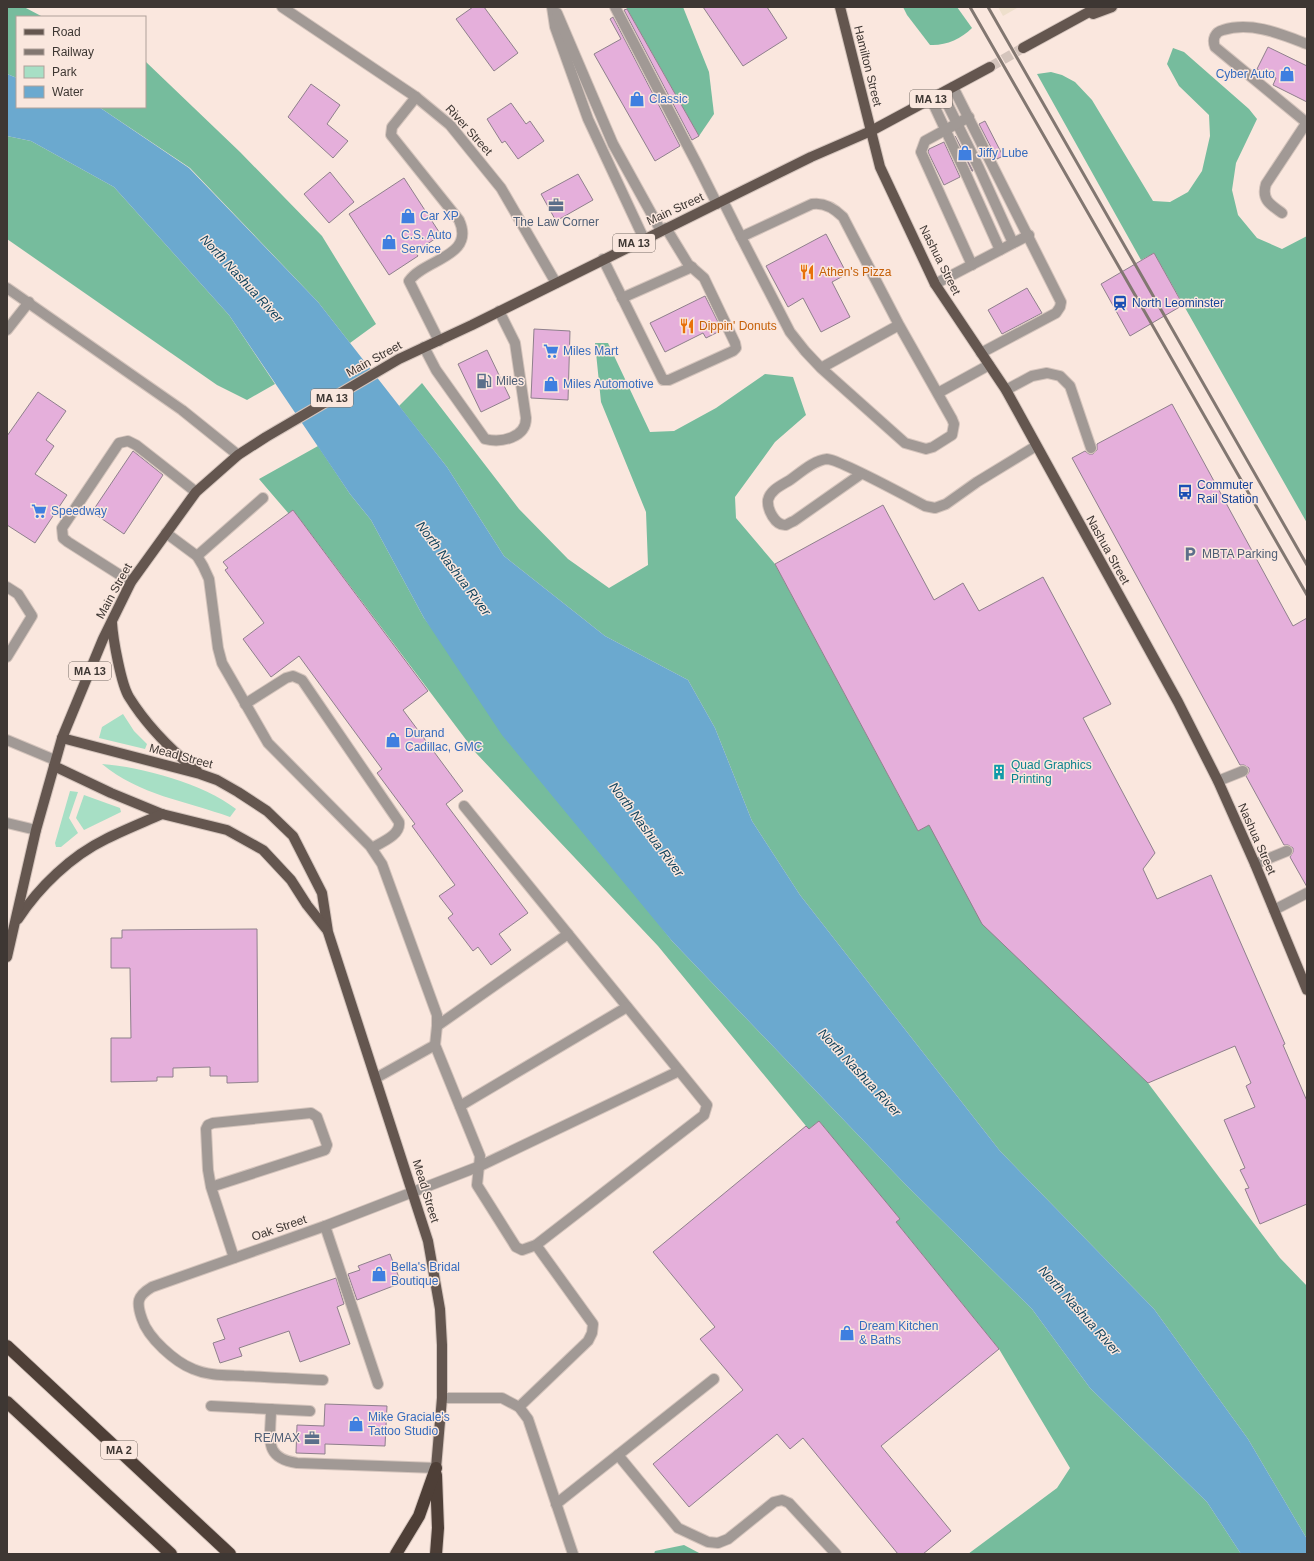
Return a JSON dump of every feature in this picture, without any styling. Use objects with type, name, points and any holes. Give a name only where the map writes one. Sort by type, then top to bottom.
[{"type":"highway","name":"MA 2","points":[[7,1346],[230,1553]]},
{"type":"highway","points":[[7,1402],[171,1554]]},
{"type":"highway","points":[[396,1554],[419,1516],[436,1468]]},
{"type":"highway","points":[[436,1468],[438,1528],[436,1554]]},
{"type":"main road","name":"Hamilton Street","points":[[840,7],[871,131]]},
{"type":"main road","points":[[1024,48],[1098,7]]},
{"type":"main road","points":[[1080,18],[1112,7]]},
{"type":"main road","name":"Main Street","points":[[7,957],[36,830],[62,738],[112,620],[131,582],[196,492],[238,455],[399,359],[439,341],[812,157],[871,131],[990,67]]},
{"type":"main road","name":"Nashua Street","points":[[871,131],[880,167],[935,284],[1006,390],[1178,702],[1218,781],[1255,864],[1307,990]]},
{"type":"main road","points":[[112,620],[112,639],[128,696],[156,733],[175,753],[200,774]]},
{"type":"main road","name":"Mead Street","points":[[62,738],[200,774],[217,780],[267,811],[293,836],[322,893],[328,932],[428,1241],[440,1308],[442,1345],[442,1398],[436,1468]]},
{"type":"main road","name":"Mead Street","points":[[54,763],[111,793],[162,814],[228,830],[263,850],[291,880],[307,905],[328,932]]},
{"type":"main road","points":[[15,924],[33,897],[55,874],[83,853],[105,839],[162,814]]},
{"type":"street","name":"River Street","points":[[282,7],[416,97],[450,125],[487,169],[513,206],[556,283]]},
{"type":"street","points":[[553,7],[613,144],[664,229],[692,267],[704,278],[736,343],[736,348],[733,351],[669,380],[663,380],[660,377],[603,259]]},
{"type":"street","points":[[553,7],[555,27],[588,119],[644,239]]},
{"type":"street","points":[[615,7],[698,164],[741,237],[790,332],[821,368],[905,443],[926,449],[933,447],[952,435],[954,424],[899,324],[843,217],[837,211],[822,204],[812,204],[741,237]]},
{"type":"street","points":[[1282,213],[1266,201],[1264,191],[1266,184],[1307,122],[1215,47],[1214,36],[1219,31],[1232,27],[1248,27],[1268,30],[1307,44]]},
{"type":"street","points":[[953,87],[1059,297],[1060,307],[1056,313],[981,353]]},
{"type":"street","points":[[942,93],[1013,244]]},
{"type":"street","points":[[416,97],[392,127],[391,136],[459,220],[463,233],[463,238],[456,248],[409,281],[439,341]]},
{"type":"street","points":[[930,99],[946,130],[1000,250]]},
{"type":"street","points":[[969,117],[925,142],[921,152],[972,265]]},
{"type":"street","points":[[935,284],[1028,235]]},
{"type":"street","points":[[622,298],[692,267]]},
{"type":"street","points":[[7,288],[182,410],[238,455]]},
{"type":"street","points":[[7,330],[29,302]]},
{"type":"street","points":[[424,347],[436,370],[486,439],[501,441],[522,432],[526,425],[526,418],[518,357],[510,332],[499,311]]},
{"type":"street","points":[[821,368],[899,324]]},
{"type":"street","points":[[938,393],[989,365]]},
{"type":"street","points":[[1006,390],[1032,376],[1047,373],[1060,376],[1070,386],[1091,448]]},
{"type":"street","points":[[131,582],[68,542],[62,534],[62,528],[119,443],[128,441],[136,445],[196,492]]},
{"type":"street","points":[[861,474],[794,521],[785,525],[779,523],[774,518],[768,506],[768,499],[772,492],[824,459],[830,459],[861,474],[925,506],[935,508],[946,504],[977,482],[1036,446]]},
{"type":"street","points":[[197,556],[263,498]]},
{"type":"street","points":[[166,533],[197,556],[209,580],[218,648],[222,663],[245,704],[273,748],[372,848],[382,864],[436,1015],[437,1026],[435,1045],[480,1156],[480,1166],[476,1180],[477,1185],[516,1247],[522,1250],[536,1245],[704,1115],[707,1105],[464,806]]},
{"type":"street","points":[[7,586],[18,594],[32,616],[7,657]]},
{"type":"street","points":[[245,704],[286,678],[292,676],[298,677],[302,680],[399,822],[399,828],[396,833],[372,848]]},
{"type":"street","points":[[7,740],[54,763]]},
{"type":"street","points":[[1218,781],[1243,771]]},
{"type":"street","points":[[7,823],[36,830]]},
{"type":"street","points":[[1255,864],[1287,851]]},
{"type":"street","points":[[1274,910],[1307,893]]},
{"type":"street","points":[[437,1026],[568,934]]},
{"type":"street","points":[[460,1106],[627,1007]]},
{"type":"street","points":[[376,1078],[435,1045]]},
{"type":"street","name":"Oak Street","points":[[323,1380],[222,1374],[192,1369],[175,1358],[150,1335],[140,1313],[139,1298],[141,1294],[152,1287],[325,1226],[480,1166],[679,1071]]},
{"type":"street","points":[[212,1187],[326,1150],[327,1145],[318,1117],[311,1113],[213,1123],[208,1126],[206,1130],[208,1170],[212,1187],[234,1258]]},
{"type":"street","points":[[325,1226],[378,1384]]},
{"type":"street","points":[[519,1406],[588,1341],[592,1333],[593,1324],[536,1245]]},
{"type":"street","points":[[556,1504],[714,1379]]},
{"type":"street","points":[[442,1398],[502,1398],[519,1406],[528,1418],[572,1554]]},
{"type":"street","points":[[212,1406],[310,1411]]},
{"type":"street","points":[[270,1409],[270,1445],[278,1458],[284,1461],[297,1463],[436,1468]]},
{"type":"street","points":[[618,1456],[678,1528],[696,1538],[708,1542],[718,1543],[728,1539],[774,1502],[782,1500],[789,1503],[836,1554]]},
{"type":"shaded area","points":[[998,7],[1019,7],[1003,16]]},
{"type":"green space","points":[[7,7],[24,7],[41,16],[16,16],[16,78],[7,74]]},
{"type":"green space","points":[[626,7],[683,7],[709,72],[714,114],[699,136]]},
{"type":"green space","points":[[903,7],[957,7],[972,28],[952,41],[930,45],[907,15]]},
{"type":"green space","points":[[1173,48],[1184,52],[1249,109],[1257,119],[1236,163],[1232,190],[1238,215],[1257,238],[1282,249],[1307,236],[1307,523],[1154,253],[1141,260],[1037,74],[1051,72],[1062,75],[1075,82],[1092,100],[1153,201],[1170,202],[1188,192],[1202,171],[1210,136],[1209,115],[1179,86],[1167,64]]},
{"type":"green space","points":[[146,62],[240,152],[322,236],[376,324],[350,343],[318,302],[190,168],[100,108],[146,108]]},
{"type":"green space","points":[[7,136],[31,141],[114,187],[229,315],[275,384],[247,400],[217,385],[7,239]]},
{"type":"green space","points":[[595,343],[608,343],[650,432],[674,431],[716,408],[765,374],[793,377],[806,415],[775,442],[735,497],[736,518],[775,564],[918,831],[929,825],[1072,1009],[1148,1083],[1280,1258],[1307,1286],[1307,1539],[1248,1439],[1154,1309],[1000,1151],[800,895],[752,821],[715,728],[688,680],[605,636],[504,556],[447,467],[399,406],[422,383],[519,509],[568,559],[609,588],[648,565],[646,512],[601,402]]},
{"type":"green space","points":[[318,446],[350,494],[371,520],[424,618],[672,941],[906,1185],[1032,1309],[1090,1388],[1207,1502],[1241,1554],[968,1554],[1057,1488],[1070,1468],[999,1349],[896,1222],[899,1218],[819,1121],[809,1129],[806,1126],[658,946],[476,753],[293,510],[289,514],[259,479]]},
{"type":"green space","points":[[123,714],[134,731],[147,744],[145,749],[99,738],[102,727]]},
{"type":"green space","points":[[102,764],[135,769],[172,778],[207,792],[236,809],[230,817],[163,796],[131,783],[116,775]]},
{"type":"green space","points":[[70,791],[78,792],[69,818],[78,833],[61,847],[56,847],[55,843]]},
{"type":"green space","points":[[84,795],[120,808],[121,812],[84,830],[76,818]]},
{"type":"green space","points":[[684,1545],[701,1554],[654,1554],[655,1551]]},
{"type":"water","name":"North Nashua River","points":[[7,74],[16,78],[16,108],[100,108],[189,168],[318,302],[447,467],[504,556],[605,636],[688,680],[715,728],[752,821],[800,895],[1000,1151],[1154,1309],[1248,1439],[1307,1539],[1307,1554],[1241,1554],[1207,1502],[1090,1388],[1032,1309],[906,1185],[672,941],[502,735],[424,618],[371,520],[350,494],[229,315],[114,187],[31,141],[7,136]]},
{"type":"building","points":[[473,7],[484,7],[518,53],[494,71],[456,19]]},
{"type":"building","points":[[703,7],[767,7],[787,38],[743,66]]},
{"type":"building","points":[[627,9],[699,136],[692,140],[624,10]]},
{"type":"building","points":[[613,17],[680,146],[655,161],[594,54],[621,39],[610,19]]},
{"type":"building","name":"Cyber Auto","points":[[1268,47],[1307,66],[1307,102],[1273,85],[1276,78],[1257,69]]},
{"type":"building","points":[[311,84],[340,105],[327,124],[348,141],[333,158],[288,117]]},
{"type":"building","points":[[511,103],[526,124],[530,121],[544,141],[518,159],[505,141],[502,143],[487,119]]},
{"type":"building","points":[[985,121],[1003,156],[997,159],[979,124]]},
{"type":"building","points":[[955,136],[973,171],[972,171]]},
{"type":"building","points":[[944,142],[960,177],[944,185],[928,152],[929,149]]},
{"type":"building","points":[[330,172],[354,202],[329,223],[304,194]]},
{"type":"building","points":[[578,174],[593,200],[556,221],[541,194]]},
{"type":"building","points":[[404,178],[441,235],[415,252],[418,256],[389,275],[349,214]]},
{"type":"building","points":[[826,234],[847,274],[832,282],[850,317],[821,332],[803,298],[788,307],[766,266]]},
{"type":"building","points":[[1154,253],[1183,305],[1130,336],[1101,284]]},
{"type":"building","points":[[1027,288],[1042,313],[1002,334],[988,310]]},
{"type":"building","name":"Dippin' Donuts","points":[[705,296],[722,330],[706,338],[703,333],[665,352],[650,323]]},
{"type":"building","points":[[534,329],[570,331],[568,400],[531,398]]},
{"type":"building","name":"Miles","points":[[487,350],[510,398],[481,412],[458,364]]},
{"type":"building","points":[[38,392],[66,411],[46,440],[54,446],[35,474],[67,495],[35,543],[7,525],[7,436]]},
{"type":"building","name":"MBTA Parking","points":[[1172,404],[1293,626],[1307,618],[1307,887],[1290,857],[1293,852],[1293,848],[1288,845],[1284,845],[1246,776],[1249,772],[1249,768],[1244,765],[1240,765],[1072,458],[1085,451],[1089,454],[1093,454],[1097,450],[1097,444]]},
{"type":"building","name":"Speedway","points":[[133,451],[163,475],[124,534],[92,512]]},
{"type":"building","name":"Quad Graphics Printing","points":[[883,505],[934,600],[963,583],[979,611],[1043,577],[1111,704],[1083,718],[1155,853],[1143,869],[1157,899],[1211,875],[1285,1044],[1283,1045],[1307,1101],[1307,1204],[1260,1224],[1245,1189],[1249,1188],[1240,1170],[1245,1168],[1224,1120],[1255,1107],[1246,1086],[1251,1083],[1235,1046],[1148,1083],[982,924],[929,825],[918,831],[775,564]]},
{"type":"building","name":"Durand Cadillac, GMC","points":[[293,510],[428,691],[403,710],[463,791],[446,804],[528,913],[499,934],[511,950],[491,965],[478,947],[473,951],[448,918],[453,914],[439,896],[455,885],[412,826],[415,824],[377,773],[382,769],[299,656],[271,677],[243,639],[264,623],[225,570],[228,568],[223,562]]},
{"type":"building","points":[[257,929],[258,1082],[227,1083],[227,1076],[210,1076],[210,1067],[173,1068],[173,1077],[157,1077],[157,1081],[111,1082],[111,1038],[131,1038],[130,968],[111,968],[111,938],[122,938],[122,930]]},
{"type":"building","name":"Dream Kitchen & Baths","points":[[819,1121],[900,1219],[896,1222],[999,1349],[881,1446],[951,1531],[923,1554],[898,1554],[803,1438],[790,1449],[777,1434],[689,1507],[653,1464],[743,1390],[700,1339],[715,1327],[653,1252],[806,1126],[809,1129]]},
{"type":"building","name":"Bella's Bridal Boutique","points":[[390,1254],[401,1283],[357,1300],[348,1274],[360,1270],[358,1266]]},
{"type":"building","points":[[336,1278],[344,1304],[337,1307],[350,1344],[300,1362],[289,1331],[239,1348],[242,1356],[220,1363],[213,1343],[225,1339],[217,1319]]},
{"type":"building","points":[[325,1404],[387,1406],[385,1446],[325,1444],[325,1454],[296,1453],[297,1425],[324,1426]]},
{"type":"tunnel","points":[[990,67],[1023,48]]},
{"type":"railway","points":[[970,7],[1307,595]]},
{"type":"railway","points":[[988,7],[1307,565]]},
{"type":"place","name":"Cyber Auto","points":[[1287,74]]},
{"type":"place","name":"Classic","points":[[637,99]]},
{"type":"place","name":"Jiffy Lube","points":[[965,153]]},
{"type":"place","name":"The Law Corner","points":[[556,205]]},
{"type":"place","name":"Car XP","points":[[408,216]]},
{"type":"place","name":"C.S. Auto Service","points":[[389,242]]},
{"type":"place","name":"Athen's Pizza","points":[[807,272]]},
{"type":"place","name":"North Leominster","points":[[1120,303]]},
{"type":"place","name":"Dippin' Donuts","points":[[687,326]]},
{"type":"place","name":"Miles Mart","points":[[551,351]]},
{"type":"place","name":"Miles","points":[[484,381]]},
{"type":"place","name":"Miles Automotive","points":[[551,384]]},
{"type":"place","name":"Commuter Rail Station","points":[[1185,492]]},
{"type":"place","name":"Speedway","points":[[39,511]]},
{"type":"place","name":"MBTA Parking","points":[[1190,554]]},
{"type":"place","name":"Durand Cadillac, GMC","points":[[393,740]]},
{"type":"place","name":"Quad Graphics Printing","points":[[999,772]]},
{"type":"place","name":"Bella's Bridal Boutique","points":[[379,1274]]},
{"type":"place","name":"Dream Kitchen & Baths","points":[[847,1333]]},
{"type":"place","name":"Mike Graciale's Tattoo Studio","points":[[356,1424]]},
{"type":"place","name":"RE/MAX","points":[[312,1438]]}]
